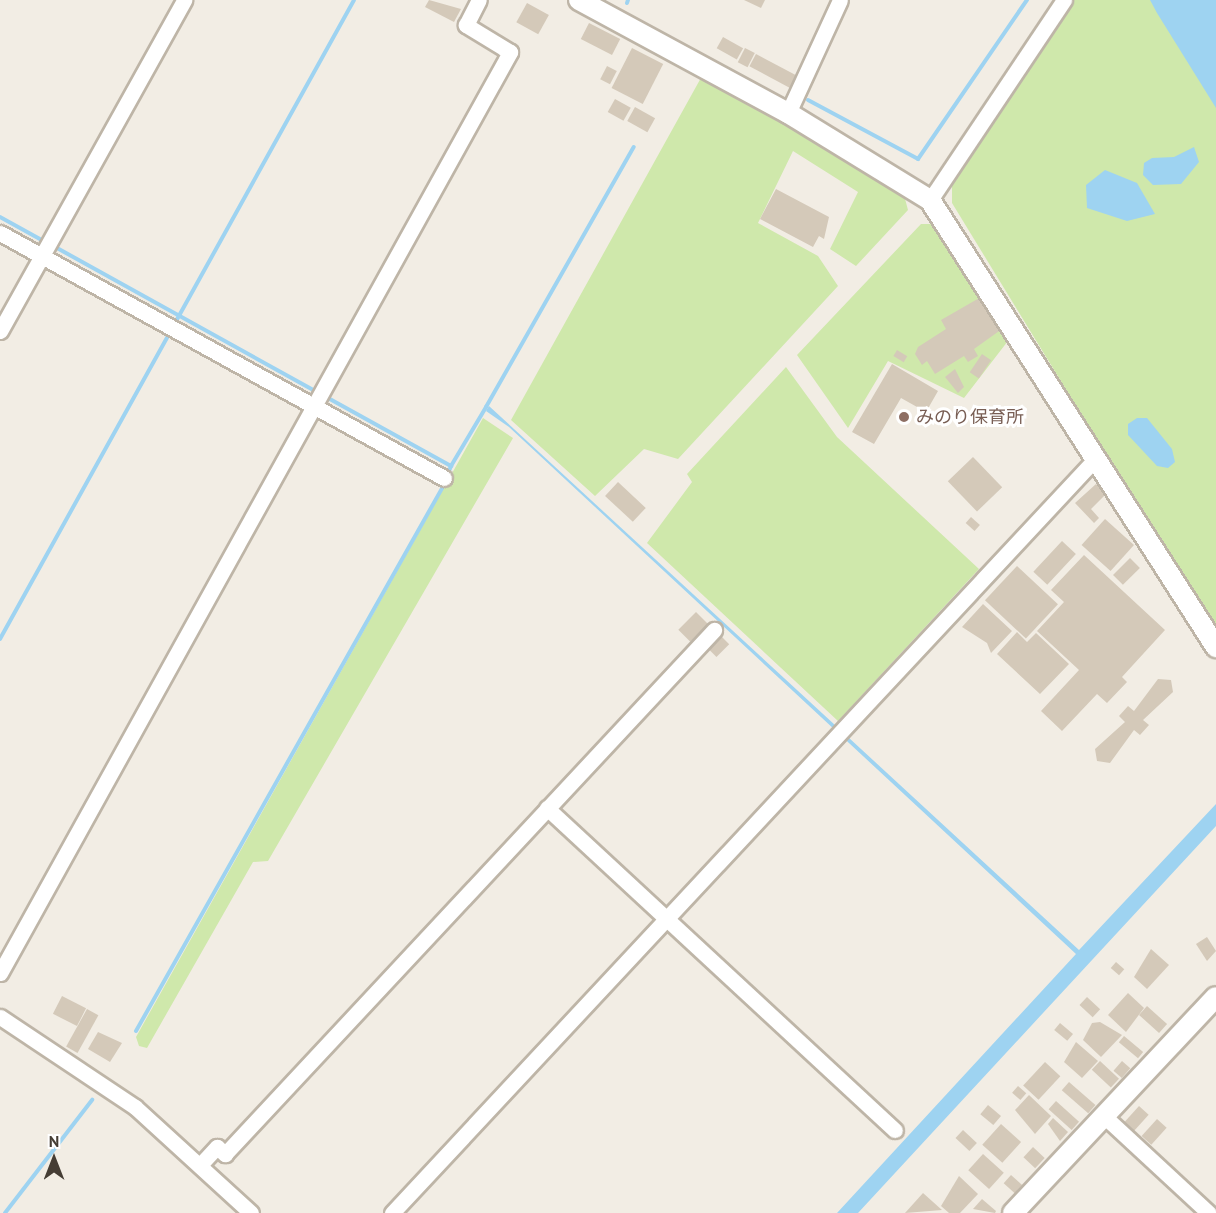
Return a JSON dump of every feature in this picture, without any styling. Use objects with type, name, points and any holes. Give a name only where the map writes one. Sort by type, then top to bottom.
[{"type":"street","points":[[0,331],[183,0]]},
{"type":"street","points":[[0,973],[510,52],[466,25],[479,0]]},
{"type":"street","points":[[579,0],[788,113],[930,200],[1216,647]]},
{"type":"street","points":[[788,113],[840,0]]},
{"type":"street","points":[[930,200],[1064,0]]},
{"type":"street","points":[[0,233],[444,478]]},
{"type":"street","points":[[392,1213],[1096,458]]},
{"type":"street","points":[[200,1165],[217,1147],[225,1154],[714,630]]},
{"type":"street","points":[[548,808],[895,1130]]},
{"type":"street","points":[[1013,1213],[1216,997]]},
{"type":"street","points":[[0,1017],[105,1084],[200,1165],[251,1213]]},
{"type":"street","points":[[1104,1115],[1209,1213]]},
{"type":"green space","points":[[1074,0],[1216,0],[1216,635],[952,203],[952,184]]},
{"type":"green space","points":[[702,76],[904,195],[908,210],[856,266],[830,249],[858,192],[793,151],[758,223],[818,256],[838,286],[678,459],[644,449],[595,496],[511,420]]},
{"type":"green space","points":[[921,224],[936,224],[1011,337],[964,398],[888,361],[848,428],[797,355]]},
{"type":"green space","points":[[786,367],[837,437],[979,569],[838,721],[647,543],[692,482],[687,474]]},
{"type":"green space","points":[[483,418],[513,438],[268,861],[253,862],[147,1048],[139,1046],[136,1037]]},
{"type":"water","points":[[1150,0],[1216,0],[1216,108],[1157,13]]},
{"type":"water","points":[[1194,147],[1199,162],[1181,184],[1153,185],[1143,175],[1144,163],[1152,158],[1174,157]]},
{"type":"water","points":[[1105,170],[1137,183],[1155,214],[1127,221],[1087,208],[1086,185]]},
{"type":"water","points":[[489,406],[1079,950],[1216,804],[1216,826],[858,1213],[837,1213],[1076,954],[509,427],[486,411]]},
{"type":"water","points":[[1137,418],[1147,418],[1172,449],[1175,462],[1168,468],[1157,466],[1128,435],[1128,424]]},
{"type":"building","points":[[429,0],[461,9],[454,22],[425,7]]},
{"type":"building","points":[[744,0],[765,0],[761,8]]},
{"type":"building","points":[[527,3],[549,15],[538,34],[516,22]]},
{"type":"building","points":[[589,23],[620,39],[612,55],[581,39]]},
{"type":"building","points":[[723,37],[743,48],[737,60],[717,48]]},
{"type":"building","points":[[632,48],[663,64],[643,104],[612,88]]},
{"type":"building","points":[[745,48],[755,53],[748,67],[738,62]]},
{"type":"building","points":[[756,54],[797,76],[791,88],[749,66]]},
{"type":"building","points":[[607,66],[617,71],[610,84],[600,79]]},
{"type":"building","points":[[615,99],[631,108],[623,121],[608,112]]},
{"type":"building","points":[[635,107],[655,118],[647,132],[627,121]]},
{"type":"building","points":[[776,189],[829,217],[824,239],[819,236],[813,247],[760,219]]},
{"type":"building","points":[[981,297],[1002,329],[974,349],[978,356],[968,362],[964,356],[935,374],[927,361],[922,365],[915,354],[918,347],[946,329],[941,320]]},
{"type":"building","points":[[897,350],[907,356],[904,362],[893,356]]},
{"type":"building","points":[[982,354],[991,360],[979,378],[970,372]]},
{"type":"building","points":[[892,364],[938,391],[926,412],[901,398],[874,444],[852,432]]},
{"type":"building","points":[[955,369],[964,387],[958,393],[945,377]]},
{"type":"building","points":[[973,457],[1002,487],[977,512],[948,481]]},
{"type":"building","points":[[618,482],[646,508],[633,522],[605,496]]},
{"type":"building","points":[[1096,484],[1106,494],[1091,509],[1099,518],[1094,523],[1075,503]]},
{"type":"building","points":[[971,517],[980,525],[975,531],[966,523]]},
{"type":"building","points":[[1105,519],[1134,545],[1111,571],[1082,545]]},
{"type":"building","points":[[1062,541],[1076,554],[1047,585],[1033,572]]},
{"type":"building","points":[[1084,555],[1165,630],[1122,677],[1127,682],[1107,703],[1097,694],[1062,731],[1041,711],[1079,670],[1037,631],[1064,602],[1051,590]]},
{"type":"building","points":[[1130,558],[1140,568],[1123,585],[1113,575]]},
{"type":"building","points":[[1017,566],[1058,604],[1026,639],[985,600]]},
{"type":"building","points":[[983,604],[1012,631],[991,653],[987,643],[962,627]]},
{"type":"building","points":[[696,612],[708,624],[690,642],[678,630]]},
{"type":"building","points":[[1017,632],[1027,642],[1036,633],[1069,664],[1040,694],[997,654]]},
{"type":"building","points":[[720,635],[729,644],[716,657],[707,648]]},
{"type":"building","points":[[1158,679],[1171,680],[1173,692],[1143,720],[1149,725],[1140,735],[1134,730],[1110,763],[1097,761],[1095,749],[1125,722],[1119,716],[1128,706],[1134,711]]},
{"type":"building","points":[[1207,937],[1216,951],[1207,961],[1196,944]]},
{"type":"building","points":[[1151,949],[1169,965],[1147,989],[1134,977]]},
{"type":"building","points":[[1116,962],[1124,969],[1119,975],[1111,968]]},
{"type":"building","points":[[1128,993],[1144,1008],[1126,1032],[1108,1015]]},
{"type":"building","points":[[62,996],[86,1008],[77,1026],[53,1014]]},
{"type":"building","points":[[1087,997],[1100,1009],[1093,1017],[1079,1005]]},
{"type":"building","points":[[1147,1006],[1167,1024],[1159,1033],[1139,1015]]},
{"type":"building","points":[[87,1009],[98,1015],[78,1053],[66,1047]]},
{"type":"building","points":[[1100,1022],[1122,1035],[1101,1057],[1083,1040],[1092,1023]]},
{"type":"building","points":[[1060,1023],[1073,1034],[1067,1041],[1054,1030]]},
{"type":"building","points":[[98,1032],[122,1043],[110,1062],[88,1049]]},
{"type":"building","points":[[1124,1036],[1143,1052],[1138,1058],[1119,1042]]},
{"type":"building","points":[[1076,1042],[1098,1061],[1082,1078],[1064,1062]]},
{"type":"building","points":[[1100,1061],[1119,1079],[1111,1088],[1092,1070]]},
{"type":"building","points":[[1122,1061],[1130,1068],[1122,1078],[1113,1071]]},
{"type":"building","points":[[1045,1062],[1060,1076],[1039,1100],[1023,1085]]},
{"type":"building","points":[[1069,1082],[1095,1105],[1088,1113],[1062,1090]]},
{"type":"building","points":[[1018,1086],[1026,1093],[1020,1100],[1012,1093]]},
{"type":"building","points":[[1029,1095],[1051,1116],[1035,1134],[1015,1110]]},
{"type":"building","points":[[1056,1101],[1079,1122],[1072,1130],[1049,1109]]},
{"type":"building","points":[[988,1105],[1001,1116],[993,1125],[980,1114]]},
{"type":"building","points":[[1139,1106],[1149,1115],[1133,1132],[1124,1123]]},
{"type":"building","points":[[1053,1118],[1068,1132],[1060,1141],[1048,1124]]},
{"type":"building","points":[[1157,1119],[1167,1128],[1151,1145],[1142,1136]]},
{"type":"building","points":[[1001,1124],[1021,1142],[1002,1163],[982,1145]]},
{"type":"building","points":[[963,1130],[977,1143],[969,1151],[955,1138]]},
{"type":"building","points":[[1033,1147],[1045,1158],[1035,1168],[1023,1157]]},
{"type":"building","points":[[983,1154],[1004,1173],[989,1189],[968,1170]]},
{"type":"building","points":[[1011,1175],[1022,1185],[1015,1193],[1004,1183]]},
{"type":"building","points":[[959,1176],[978,1194],[960,1213],[949,1213],[941,1206]]},
{"type":"building","points":[[923,1193],[942,1210],[905,1213]]},
{"type":"building","points":[[982,1199],[996,1211],[995,1213],[973,1209]]},
{"type":"waterway","points":[[175,323],[354,0]]},
{"type":"waterway","points":[[808,100],[918,159],[1027,0]]},
{"type":"waterway","points":[[486,407],[634,147]]},
{"type":"waterway","points":[[0,217],[40,239]]},
{"type":"waterway","points":[[57,248],[313,390]]},
{"type":"waterway","points":[[0,639],[169,334]]},
{"type":"waterway","points":[[328,398],[451,466],[486,407]]},
{"type":"waterway","points":[[447,476],[451,466]]},
{"type":"waterway","points":[[136,1031],[445,483]]},
{"type":"waterway","points":[[5,1213],[92,1100]]},
{"type":"place","name":"みのり保育所","points":[[904,417]]}]
